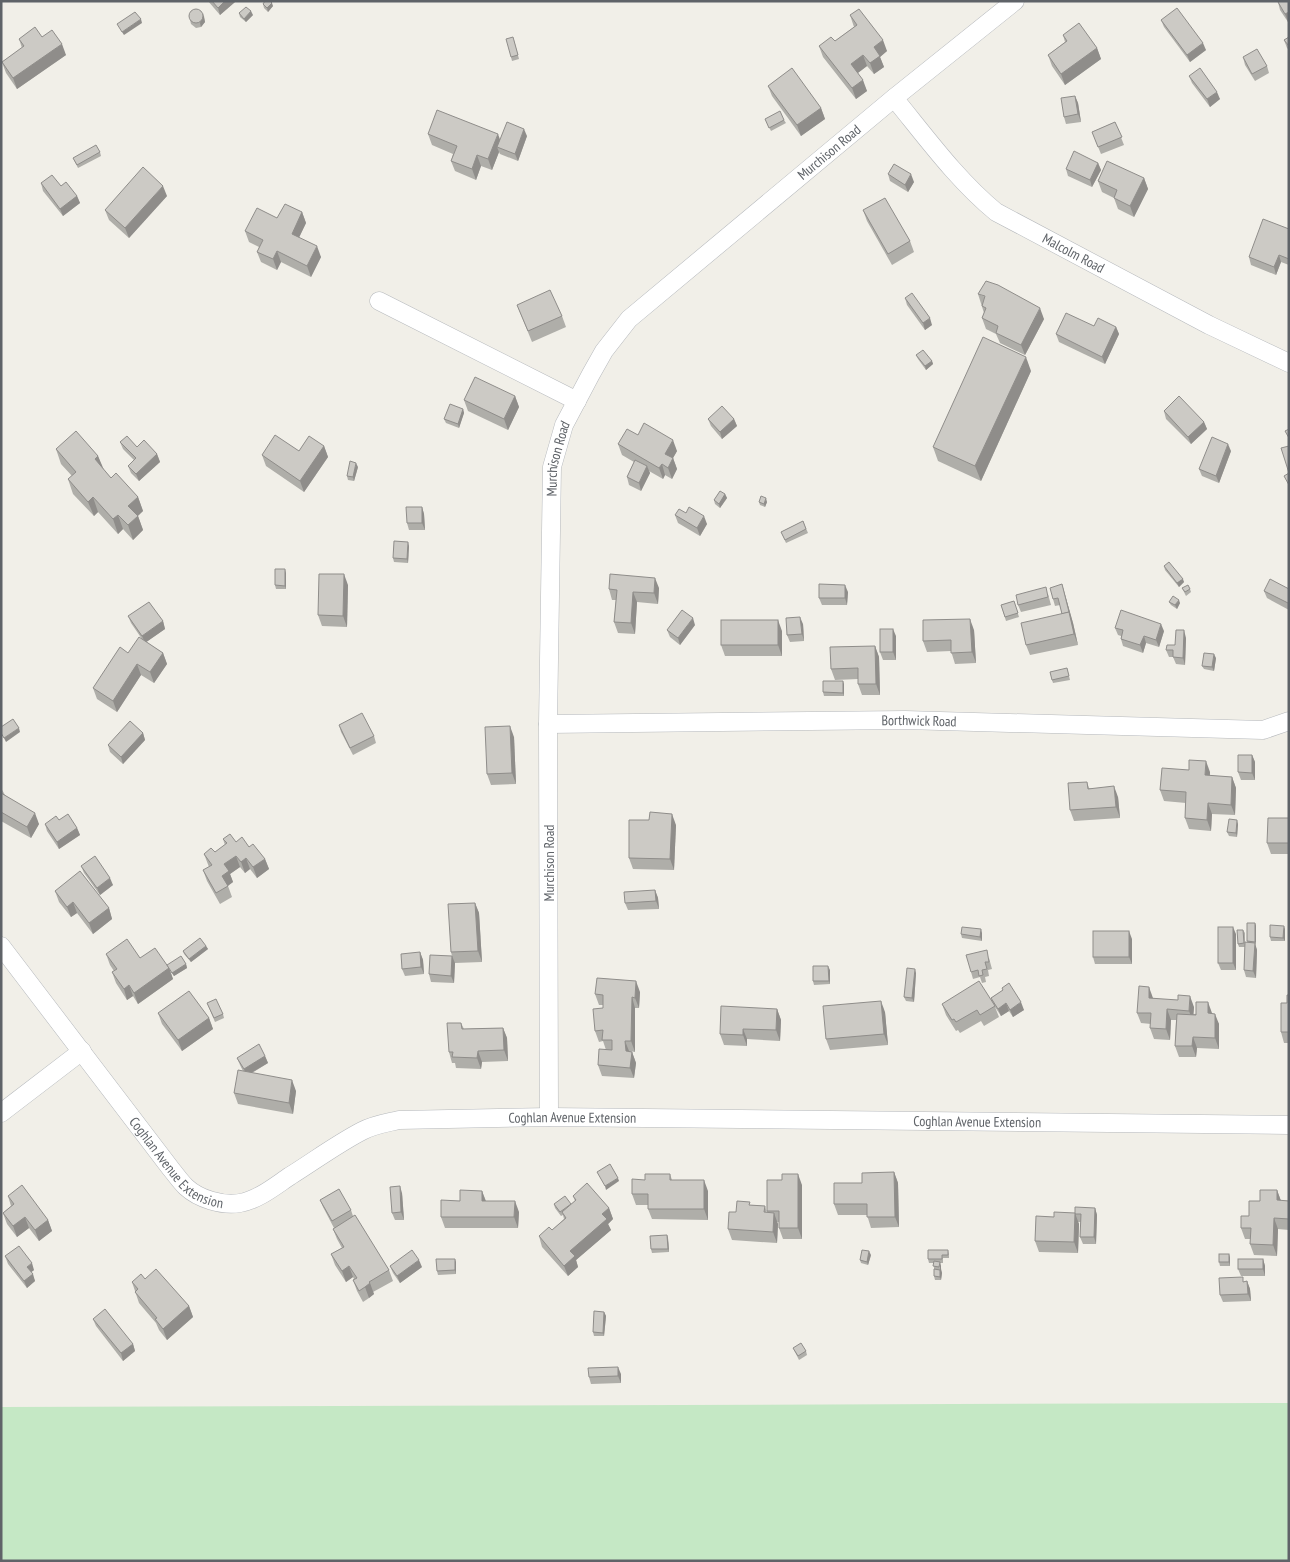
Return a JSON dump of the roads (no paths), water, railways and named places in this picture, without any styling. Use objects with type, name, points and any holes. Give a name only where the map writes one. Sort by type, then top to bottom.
[{"type":"street","name":"Murchison Road","points":[[550,1117],[548,724],[552,467],[564,425],[604,351],[629,319],[894,98],[1015,1]]},
{"type":"street","name":"Malcolm Road","points":[[894,98],[960,178],[980,199],[996,212],[1210,325],[1289,363]]},
{"type":"street","points":[[379,301],[577,401]]},
{"type":"street","name":"Borthwick Road","points":[[548,724],[906,720],[1263,730],[1289,721]]},
{"type":"street","name":"Coghlan Avenue Extension","points":[[1,946],[187,1188],[220,1203],[239,1203],[261,1194],[354,1136],[380,1124],[398,1120],[550,1117],[1289,1125]]},
{"type":"street","points":[[1,1113],[82,1051]]}]
